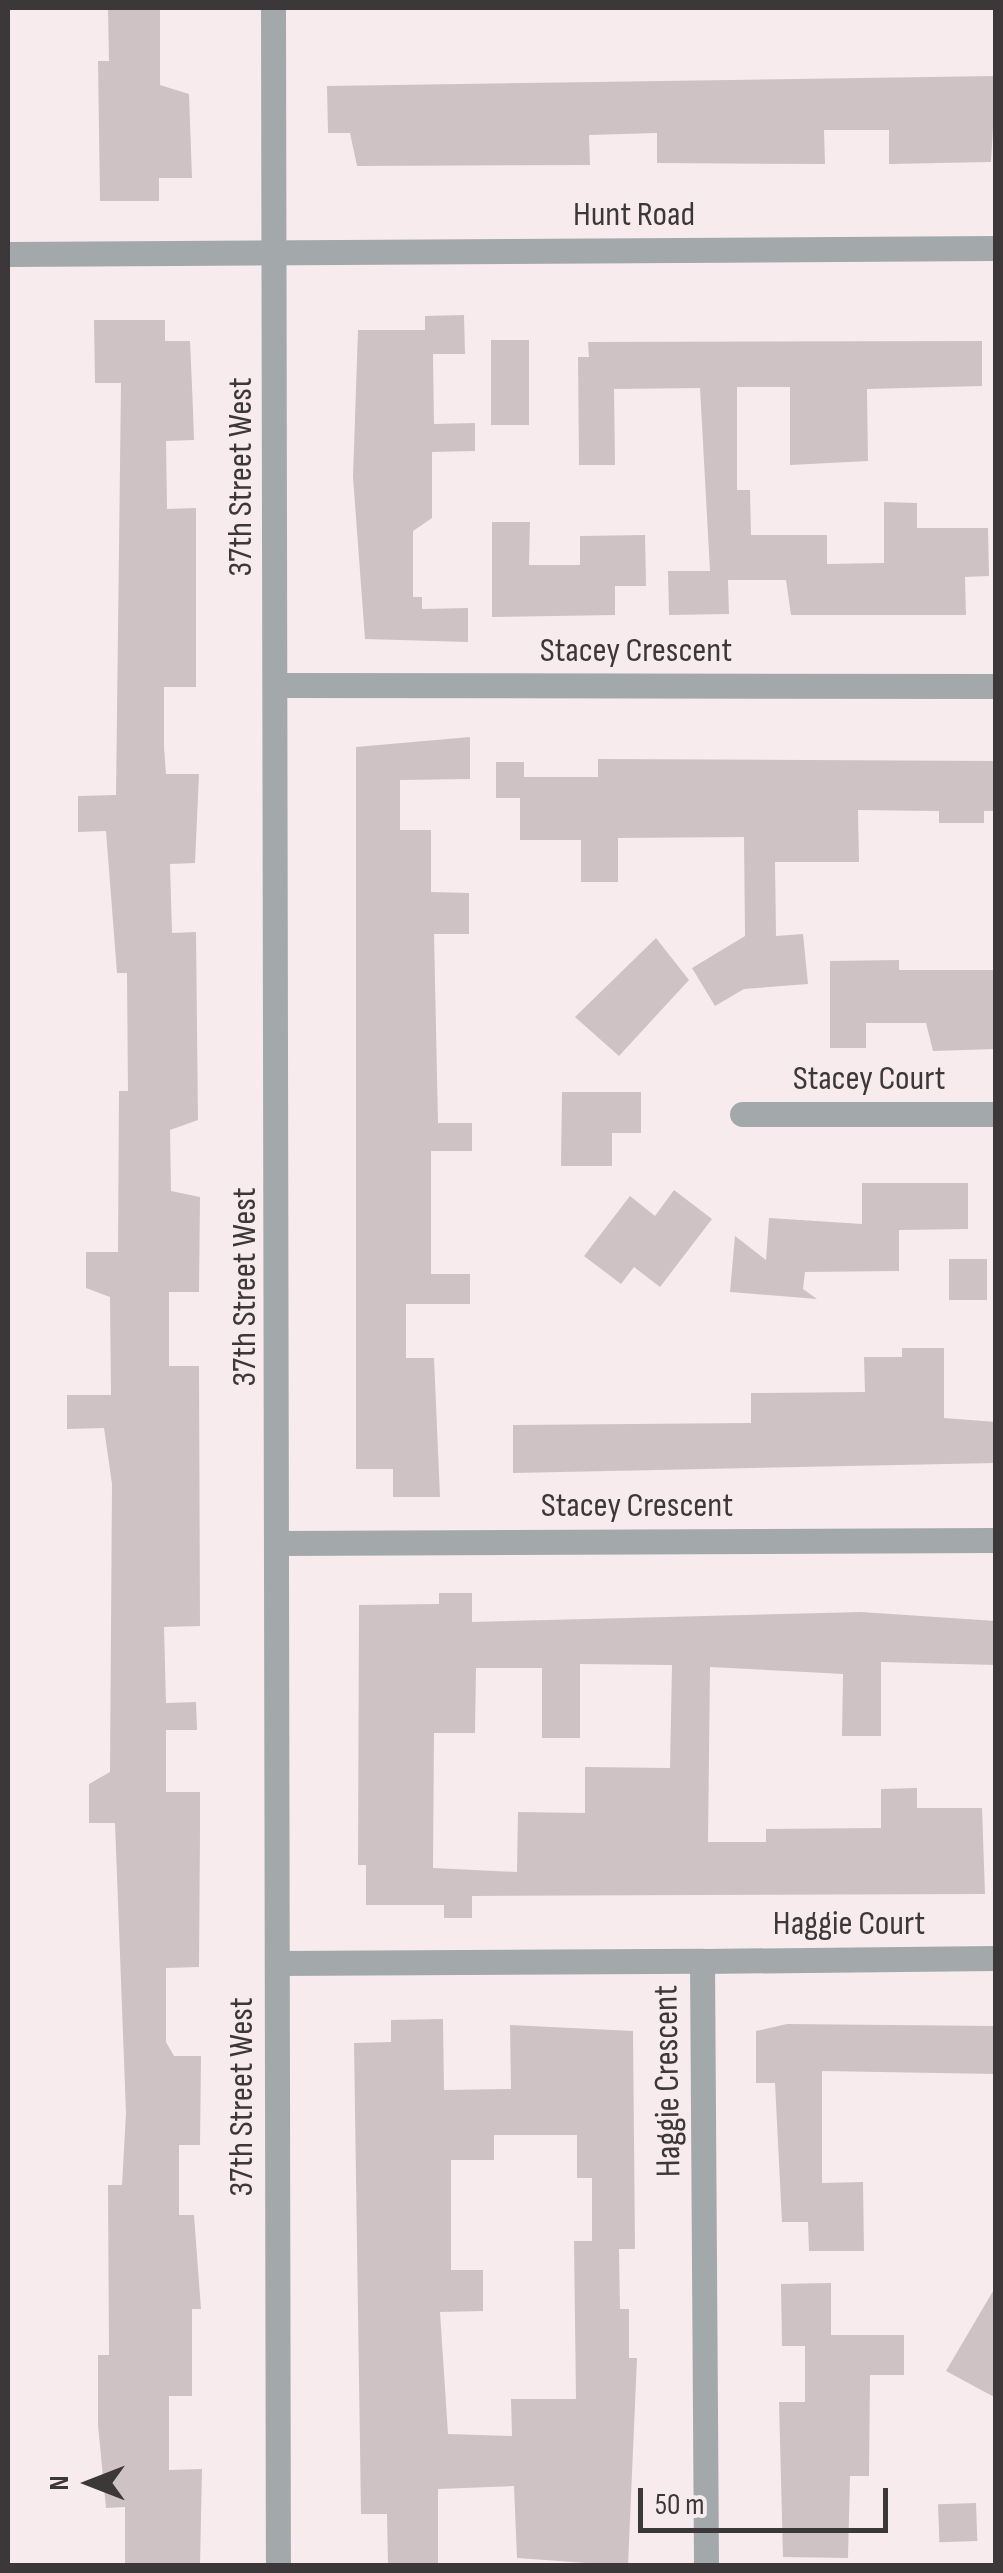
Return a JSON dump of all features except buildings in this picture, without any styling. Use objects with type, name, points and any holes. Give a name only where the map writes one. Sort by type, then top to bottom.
[{"type":"street","name":"37th Street West","points":[[273,8],[278,2566]]},
{"type":"street","name":"Hunt Road","points":[[8,254],[996,248]]},
{"type":"street","name":"Stacey Crescent","points":[[277,685],[996,686]]},
{"type":"street","name":"Stacey Court","points":[[742,1114],[996,1114]]},
{"type":"street","name":"Stacey Crescent","points":[[278,1543],[996,1540]]},
{"type":"street","name":"Haggie Court","points":[[702,1961],[996,1958]]},
{"type":"street","name":"Haggie Crescent","points":[[276,1963],[702,1961],[706,2566]]}]
